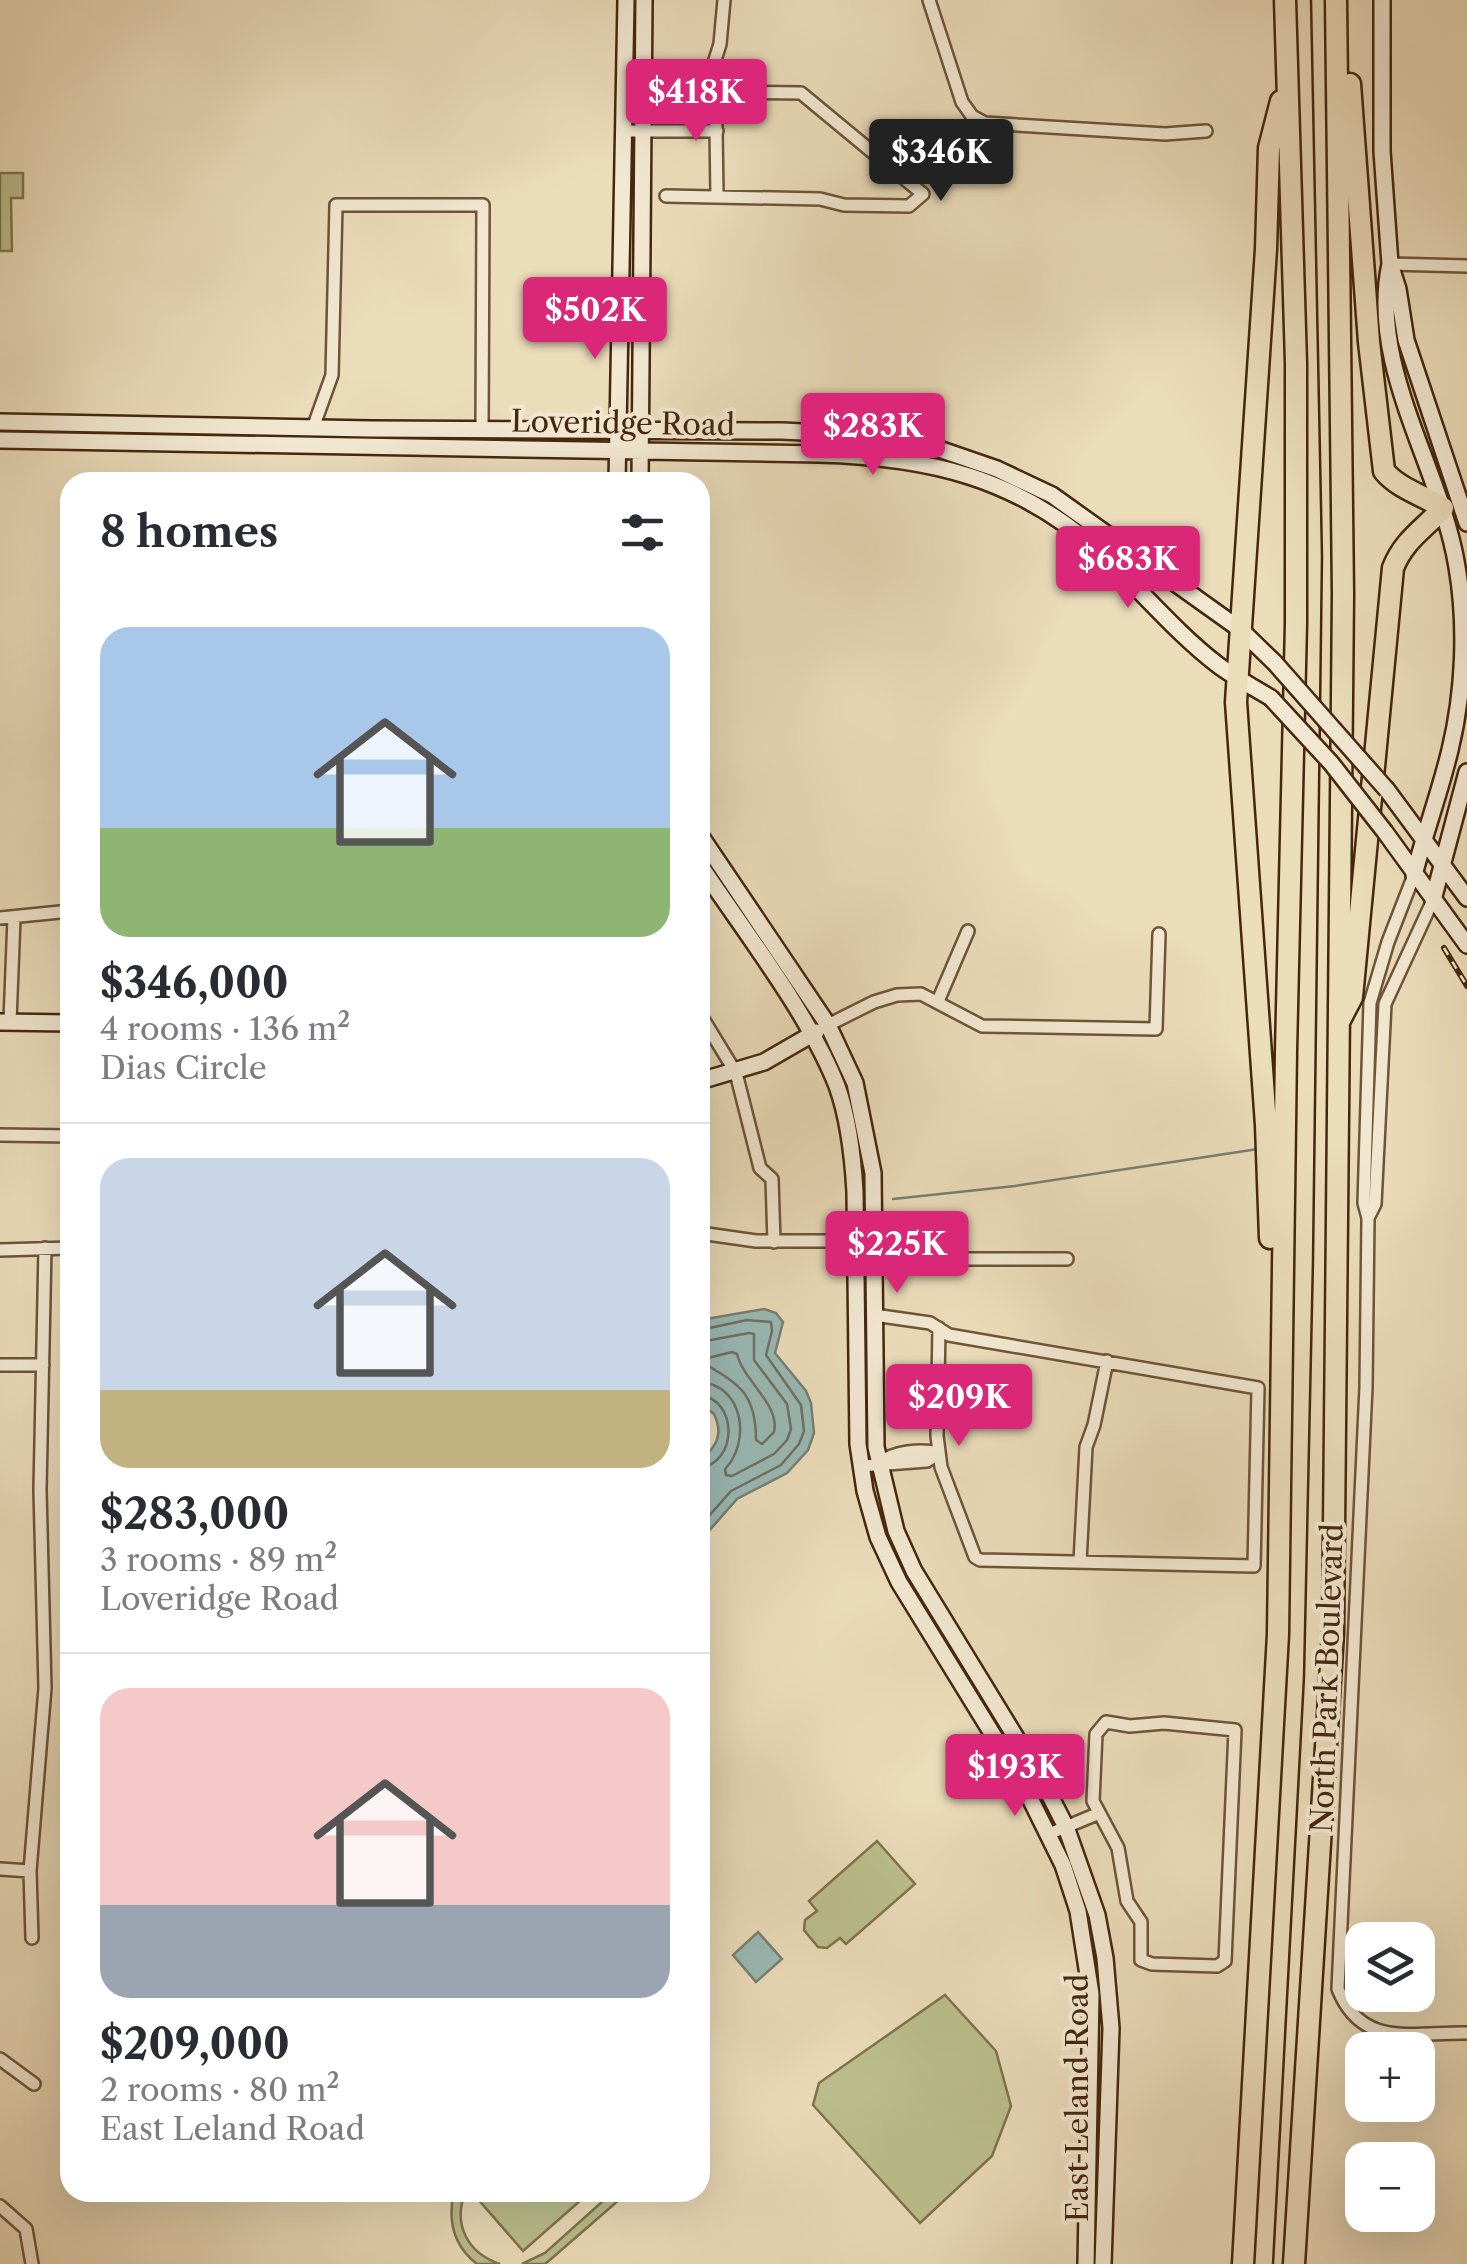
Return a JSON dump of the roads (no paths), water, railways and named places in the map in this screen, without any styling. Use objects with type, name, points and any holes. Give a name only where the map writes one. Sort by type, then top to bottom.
[{"type":"highway","points":[[1243,2264],[1278,1634],[1296,569],[1296,363],[1285,0]]},
{"type":"highway","points":[[1337,10],[1348,47],[1369,342],[1384,472],[1394,484],[1443,508],[1407,540],[1393,568],[1352,996],[1337,1026]]},
{"type":"highway","points":[[1294,2264],[1333,1633],[1343,594],[1337,10]]},
{"type":"highway","points":[[1282,1406],[1273,1374],[1269,1166],[1236,702],[1269,148],[1286,79]]},
{"type":"main road","points":[[617,472],[626,0]]},
{"type":"main road","points":[[640,472],[644,0]]},
{"type":"main road","points":[[1382,0],[1382,152],[1390,264],[1406,340],[1467,523]]},
{"type":"main road","points":[[1390,264],[1384,292],[1390,341],[1398,380],[1443,508],[1457,565],[1462,645],[1450,748],[1414,874]]},
{"type":"main road","name":"Loveridge Road","points":[[0,422],[852,433],[936,448],[997,469],[1052,495],[1241,630],[1387,790],[1467,898]]},
{"type":"main road","points":[[175,442],[183,424]]},
{"type":"main road","name":"Loveridge Road","points":[[0,440],[884,456],[938,466],[991,482],[1050,513],[1095,548],[1217,664],[1270,698],[1330,763],[1467,945]]},
{"type":"main road","points":[[1433,900],[1467,772]]},
{"type":"main road","name":"East Leland Road","points":[[710,850],[828,1025],[844,1054],[864,1114],[872,1173],[879,1463],[896,1531],[914,1571],[1042,1780],[1066,1827],[1096,1915],[1109,1990],[1097,2197],[1086,2264]]},
{"type":"main road","name":"East Leland Road","points":[[710,880],[811,1035],[834,1078],[845,1118],[853,1156],[862,1466],[878,1537],[899,1582],[1022,1782],[1063,1865],[1078,1911],[1091,1994],[1097,2197],[1103,2264]]},
{"type":"main road","points":[[5,1022],[60,1023]]},
{"type":"main road","points":[[710,1080],[764,1062],[828,1025]]},
{"type":"street","points":[[716,196],[715,60],[724,0]]},
{"type":"street","points":[[929,0],[962,102],[972,116],[985,123],[1165,134],[1206,131]]},
{"type":"street","points":[[666,196],[820,198],[840,205],[908,206],[922,194],[801,93],[716,92]]},
{"type":"street","points":[[624,131],[717,131]]},
{"type":"street","points":[[313,428],[332,375],[336,205],[483,205],[482,428]]},
{"type":"street","points":[[1390,264],[1467,266]]},
{"type":"street","name":"North Park Boulevard","points":[[1414,874],[1370,1003],[1364,1204],[1368,1218],[1366,1386],[1338,1989],[1351,2015],[1369,2030],[1467,2033]]},
{"type":"street","name":"North Park Boulevard","points":[[1368,1218],[1375,1204],[1385,1004],[1433,900]]},
{"type":"street","points":[[5,1022],[7,918],[60,912]]},
{"type":"street","points":[[938,1001],[968,931]]},
{"type":"street","points":[[828,1025],[850,1012],[897,995],[921,994],[982,1026],[1156,1028],[1159,934]]},
{"type":"street","points":[[710,1030],[736,1073],[760,1168],[772,1179],[774,1242]]},
{"type":"street","points":[[0,1135],[60,1136]]},
{"type":"street","points":[[710,1235],[774,1242],[840,1240]]},
{"type":"street","points":[[32,1938],[30,1871],[44,1688],[40,1490],[44,1248]]},
{"type":"street","points":[[0,1250],[60,1248]]},
{"type":"street","points":[[856,1258],[1068,1259]]},
{"type":"street","points":[[874,1315],[930,1323],[949,1334],[1258,1388],[1254,1566],[975,1557],[941,1467],[938,1328]]},
{"type":"street","points":[[1080,1562],[1086,1447],[1107,1361]]},
{"type":"street","points":[[0,1365],[43,1365]]},
{"type":"street","points":[[862,1466],[927,1461],[939,1453]]},
{"type":"street","points":[[1106,1722],[1235,1730],[1225,1960],[1217,1966],[1152,1964],[1141,1960],[1142,1922],[1128,1901],[1118,1848],[1097,1814],[1092,1800],[1092,1777],[1099,1727],[1106,1722]]},
{"type":"street","points":[[1048,1834],[1097,1814]]},
{"type":"street","points":[[0,1869],[30,1871]]},
{"type":"street","points":[[0,2059],[34,2084]]},
{"type":"street","points":[[0,2206],[26,2230],[32,2264]]},
{"type":"water","points":[[764,1309],[776,1313],[783,1322],[775,1353],[806,1391],[814,1433],[808,1450],[787,1473],[737,1499],[710,1530],[710,1450],[718,1428],[710,1411],[710,1318]]},
{"type":"water","points":[[758,1932],[782,1959],[756,1982],[733,1955]]},
{"type":"waterway","points":[[893,1199],[1015,1186],[1258,1149]]},
{"type":"tram line","points":[[1273,2264],[1304,1677],[1313,1260],[1322,556],[1311,0]]},
{"type":"railway","points":[[1444,948],[1467,986]]}]
